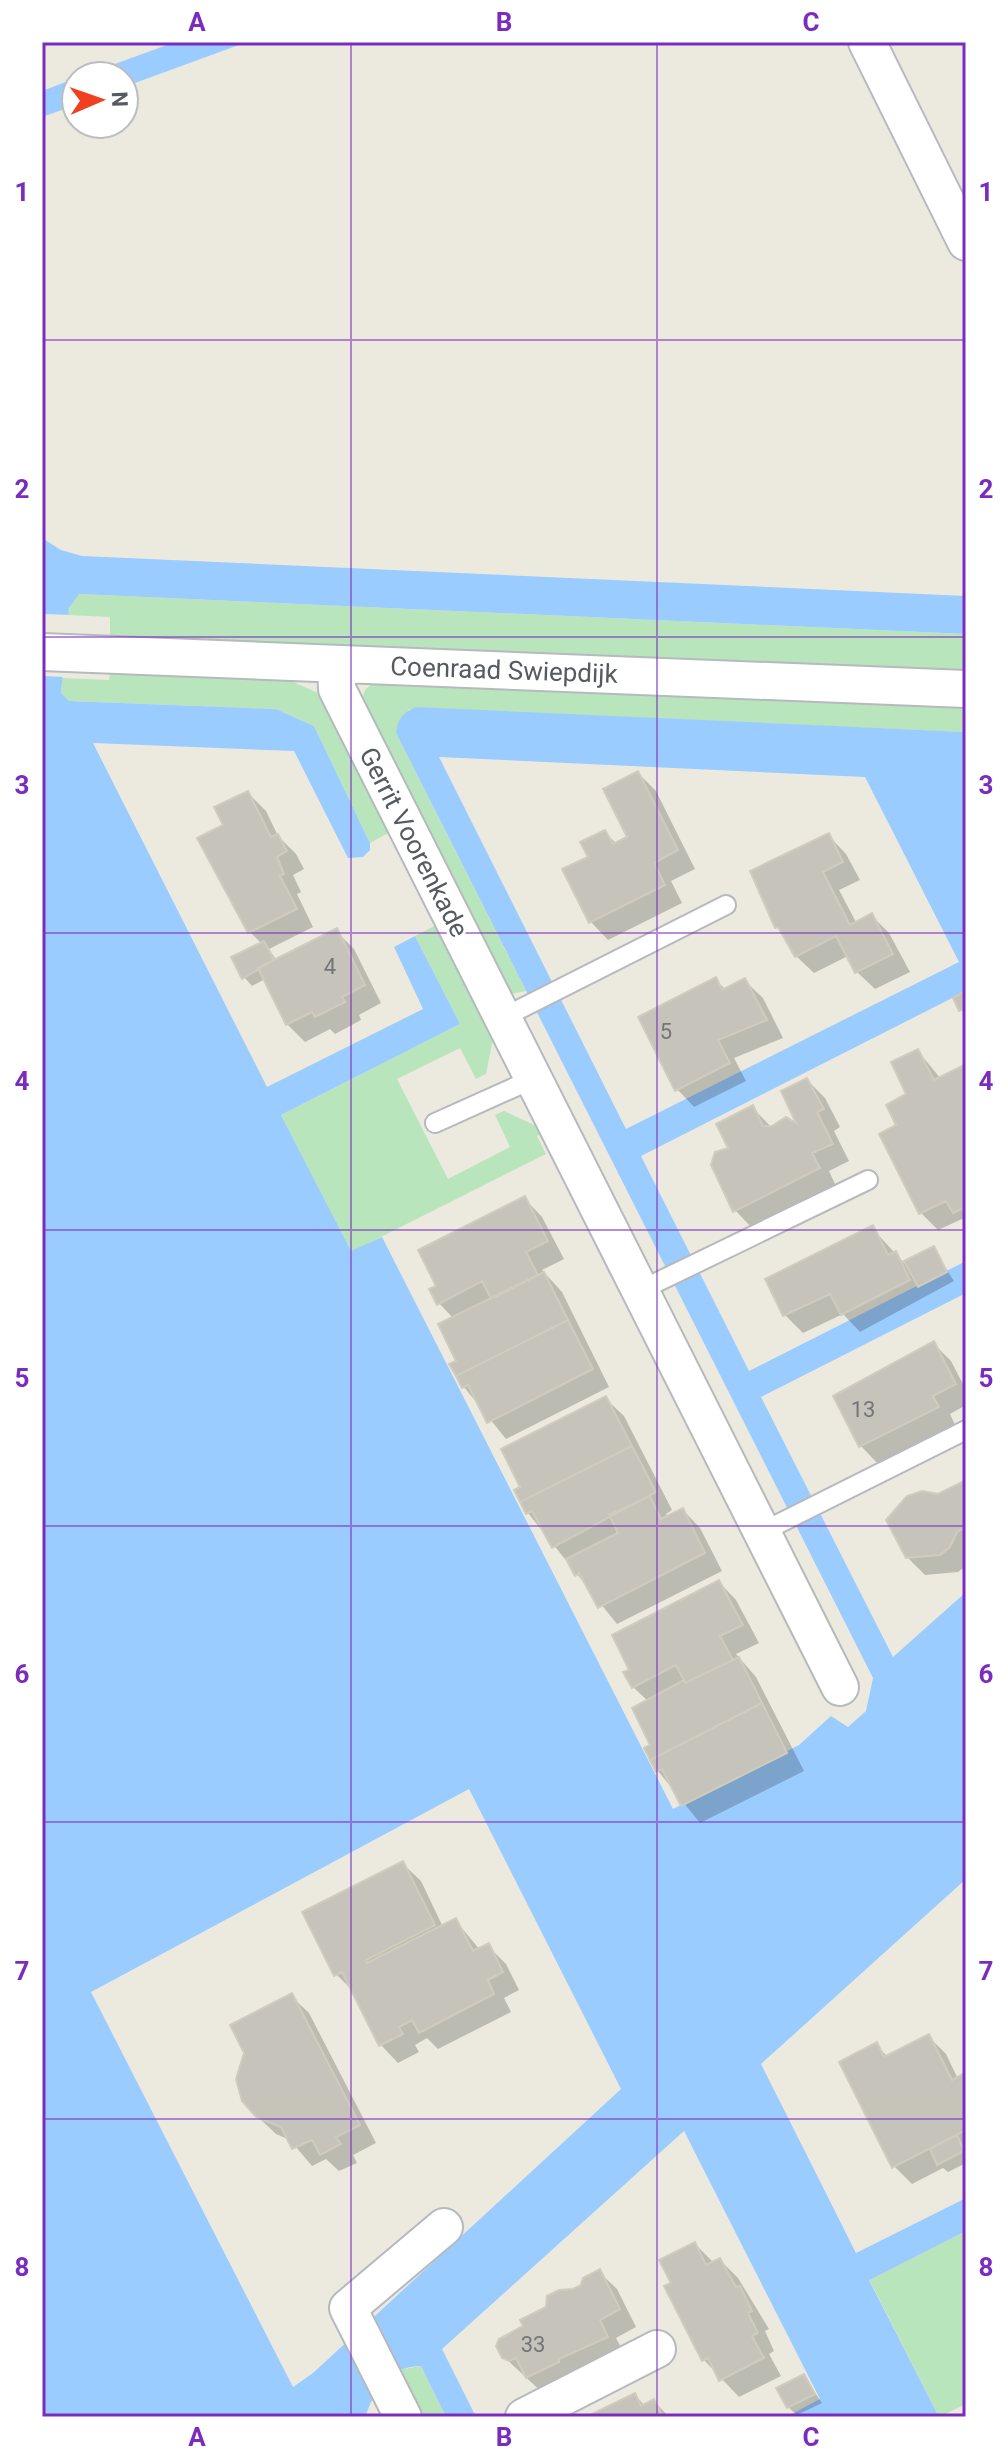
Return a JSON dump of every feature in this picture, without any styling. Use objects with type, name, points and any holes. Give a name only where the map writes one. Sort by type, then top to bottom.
[{"type":"street","points":[[867,42],[966,242]]},
{"type":"street","name":"Coenraad Swiepdijk","points":[[42,652],[966,689]]},
{"type":"street","name":"Gerrit Voorenkade","points":[[336,664],[337,689],[512,1013],[535,1078],[649,1285],[769,1528],[840,1687]]},
{"type":"street","points":[[398,2406],[348,2308],[444,2227]]},
{"type":"street","points":[[524,2417],[657,2349]]},
{"type":"lane","points":[[512,1013],[726,905]]},
{"type":"lane","points":[[435,1123],[535,1078]]},
{"type":"lane","points":[[649,1285],[868,1180]]},
{"type":"lane","points":[[769,1528],[966,1430]]},
{"type":"green space","points":[[79,594],[966,634],[966,676],[110,640],[110,617],[68,615],[71,601]]},
{"type":"green space","points":[[110,671],[289,680],[318,693],[327,702],[392,831],[370,843],[314,726],[276,709],[69,701],[61,694],[62,678],[109,680]]},
{"type":"green space","points":[[376,680],[966,702],[966,732],[409,709],[396,733],[526,991],[505,995],[361,702],[365,690]]},
{"type":"green space","points":[[438,924],[494,1034],[486,1074],[476,1079],[460,1048],[397,1079],[448,1179],[510,1147],[495,1115],[504,1111],[547,1131],[537,1136],[546,1154],[351,1252],[281,1115],[460,1024],[415,936]]},
{"type":"green space","points":[[966,2231],[966,2404],[939,2417],[869,2279]]},
{"type":"green space","points":[[421,2366],[446,2417],[422,2417],[398,2370]]},
{"type":"water","points":[[175,42],[247,42],[140,81],[140,60],[126,60]]},
{"type":"water","points":[[60,84],[60,111],[42,117],[42,91]]},
{"type":"water","points":[[42,538],[61,550],[82,556],[966,596],[966,634],[79,594],[69,608],[61,693],[69,701],[276,709],[314,726],[370,843],[370,850],[363,857],[348,858],[294,751],[93,743],[267,1087],[423,1009],[394,947],[415,936],[460,1024],[281,1115],[351,1251],[382,1237],[673,1809],[799,1745],[831,1716],[848,1727],[866,1711],[873,1678],[396,733],[398,724],[408,711],[416,707],[966,732],[966,991],[641,1156],[749,1371],[966,1261],[966,1293],[761,1397],[893,1657],[966,1592],[966,1879],[761,2064],[856,2253],[966,2198],[966,2231],[869,2280],[939,2417],[786,2417],[820,2399],[684,2131],[442,2349],[476,2417],[446,2417],[421,2366],[390,2375],[378,2388],[365,2417],[42,2417]],"holes":[[[439,757],[865,777],[959,962],[626,1129]],[[469,1789],[621,2089],[313,2373],[293,2387],[91,1992]]]},
{"type":"pier","points":[[42,614],[72,615],[66,677],[42,676]]},
{"type":"building","points":[[638,771],[678,850],[654,863],[665,885],[589,923],[562,869],[588,857],[580,842],[605,830],[613,844],[627,837],[603,789]]},
{"type":"building","points":[[248,791],[271,837],[278,834],[287,851],[277,857],[284,874],[280,876],[297,909],[248,933],[197,838],[223,825],[214,807]]},
{"type":"building","points":[[829,833],[843,862],[823,872],[850,925],[872,913],[893,954],[855,973],[836,936],[795,957],[778,927],[775,928],[750,871]]},
{"type":"building","points":[[337,928],[365,985],[342,997],[345,1002],[315,1017],[312,1012],[286,1025],[258,968]]},
{"type":"building","points":[[264,941],[274,960],[242,979],[231,957]]},
{"type":"building","points":[[716,977],[722,990],[745,978],[767,1020],[718,1040],[730,1063],[675,1091],[638,1017]]},
{"type":"building","points":[[966,991],[966,1008],[959,1011],[953,998]]},
{"type":"building","points":[[918,1049],[934,1080],[966,1064],[966,1207],[953,1213],[946,1201],[919,1214],[879,1134],[896,1125],[886,1105],[906,1094],[891,1062]]},
{"type":"building","points":[[807,1078],[824,1109],[817,1112],[833,1144],[812,1153],[820,1168],[733,1212],[711,1165],[715,1152],[728,1148],[716,1124],[753,1105],[763,1126],[772,1126],[786,1117],[796,1123],[781,1091]]},
{"type":"building","points":[[525,1196],[548,1241],[526,1252],[538,1275],[491,1299],[482,1281],[437,1305],[429,1289],[436,1286],[418,1250]]},
{"type":"building","points":[[873,1225],[888,1255],[896,1251],[910,1280],[841,1315],[830,1294],[783,1316],[765,1279]]},
{"type":"building","points":[[934,1246],[947,1272],[918,1287],[904,1261]]},
{"type":"building","points":[[544,1272],[568,1320],[456,1376],[449,1364],[456,1361],[438,1324]]},
{"type":"building","points":[[568,1320],[593,1369],[487,1423],[468,1385],[462,1388],[456,1376]]},
{"type":"building","points":[[934,1341],[956,1384],[933,1396],[939,1407],[859,1447],[833,1396]]},
{"type":"building","points":[[606,1396],[632,1446],[520,1502],[514,1490],[520,1487],[501,1449]]},
{"type":"building","points":[[632,1446],[656,1492],[552,1548],[532,1511],[526,1514],[520,1502]]},
{"type":"building","points":[[966,1480],[966,1527],[957,1532],[950,1547],[940,1555],[906,1558],[886,1520],[907,1496],[922,1491],[938,1494]]},
{"type":"building","points":[[650,1496],[661,1519],[683,1508],[705,1553],[598,1608],[579,1573],[575,1576],[566,1559],[618,1533],[609,1515]]},
{"type":"building","points":[[719,1580],[743,1625],[720,1636],[733,1660],[685,1683],[676,1665],[632,1688],[623,1672],[629,1670],[612,1635]]},
{"type":"building","points":[[739,1657],[762,1703],[650,1760],[644,1748],[650,1745],[632,1708],[684,1680],[685,1683]]},
{"type":"building","points":[[762,1703],[787,1753],[681,1806],[662,1769],[656,1772],[650,1760]]},
{"type":"building","points":[[403,1861],[435,1925],[366,1960],[367,1963],[456,1918],[473,1951],[489,1943],[503,1972],[488,1980],[494,1994],[419,2033],[412,2020],[399,2027],[403,2034],[379,2046],[342,1972],[334,1976],[302,1912]]},
{"type":"building","points":[[292,1993],[360,2125],[336,2137],[341,2144],[320,2155],[312,2140],[292,2149],[281,2127],[256,2117],[242,2101],[236,2079],[244,2053],[230,2025]]},
{"type":"building","points":[[929,2034],[952,2080],[966,2072],[966,2130],[892,2168],[839,2062],[877,2042],[884,2057]]},
{"type":"building","points":[[957,2135],[964,2151],[937,2165],[930,2149]]},
{"type":"building","points":[[695,2242],[706,2265],[720,2258],[736,2287],[740,2286],[758,2333],[752,2336],[764,2358],[719,2381],[708,2358],[702,2361],[664,2286],[671,2283],[659,2260]]},
{"type":"building","points":[[600,2269],[620,2309],[600,2320],[608,2337],[526,2378],[516,2358],[509,2361],[502,2358],[496,2346],[499,2339],[523,2326],[520,2320],[546,2307],[547,2296],[581,2285],[583,2278]]},
{"type":"building","points":[[804,2374],[815,2394],[787,2408],[776,2388]]},
{"type":"building","points":[[635,2393],[641,2406],[654,2399],[663,2417],[586,2417]]}]
